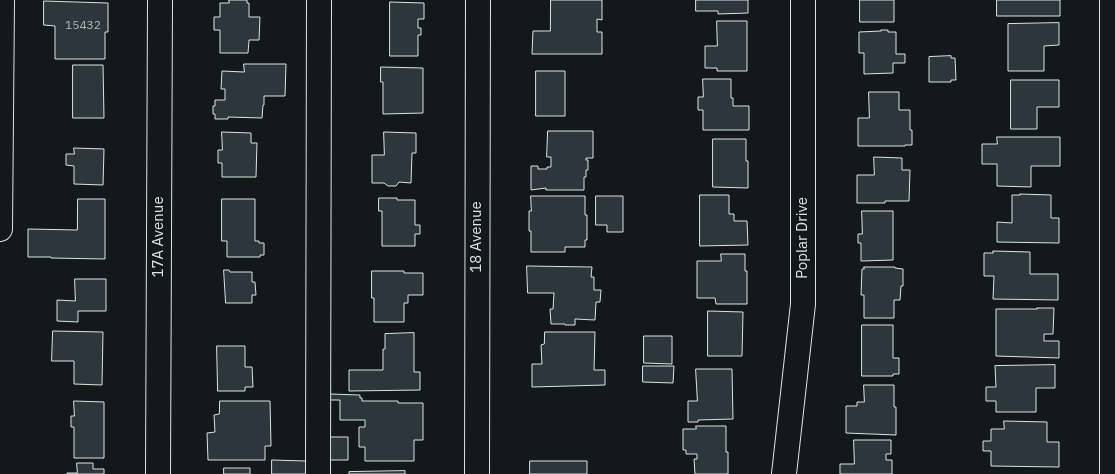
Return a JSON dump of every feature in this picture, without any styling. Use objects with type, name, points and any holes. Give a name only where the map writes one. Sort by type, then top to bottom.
[{"type":"street","points":[[0,229],[2,0]]},
{"type":"street","name":"17A Avenue","points":[[158,474],[160,0]]},
{"type":"street","points":[[318,474],[319,0]]},
{"type":"street","name":"18 Avenue","points":[[477,474],[478,0]]},
{"type":"street","name":"Poplar Drive","points":[[784,474],[803,304],[803,0]]},
{"type":"street","points":[[1112,0],[1112,474]]},
{"type":"building","points":[[229,0],[247,0],[247,3],[249,3],[249,17],[260,17],[259,40],[249,40],[248,53],[220,53],[220,30],[214,30],[214,17],[220,17],[220,3],[229,3]]},
{"type":"building","points":[[551,0],[602,0],[602,20],[597,19],[597,32],[602,32],[602,54],[532,54],[533,31],[550,31]]},
{"type":"building","points":[[696,0],[748,0],[748,13],[718,14],[718,11],[696,11]]},
{"type":"building","points":[[860,0],[894,0],[894,22],[860,22]]},
{"type":"building","points":[[997,0],[1060,0],[1060,16],[997,16]]},
{"type":"building","points":[[44,1],[108,3],[108,32],[105,32],[105,59],[55,59],[55,26],[44,25]]},
{"type":"building","points":[[390,2],[424,3],[424,19],[418,19],[418,28],[421,28],[421,35],[418,35],[418,56],[390,56]]},
{"type":"building","points":[[717,21],[747,21],[747,71],[717,71],[717,68],[705,68],[705,46],[717,46]]},
{"type":"building","points":[[1059,23],[1059,45],[1044,46],[1044,71],[1008,71],[1008,24]]},
{"type":"building","points":[[881,30],[896,32],[896,54],[905,54],[905,63],[893,63],[893,73],[864,74],[864,53],[859,53],[859,32]]},
{"type":"building","points":[[951,56],[951,58],[955,58],[956,80],[951,80],[951,82],[929,82],[929,57]]},
{"type":"building","points":[[244,64],[286,64],[285,96],[264,96],[262,118],[228,117],[228,119],[215,119],[213,106],[215,106],[215,100],[225,100],[225,89],[221,89],[222,71],[244,72]]},
{"type":"building","points":[[73,65],[103,65],[104,118],[73,118]]},
{"type":"building","points":[[381,67],[423,68],[423,113],[383,114]]},
{"type":"building","points":[[536,71],[565,71],[565,116],[536,116]]},
{"type":"building","points":[[703,79],[731,79],[733,106],[749,106],[749,130],[703,130],[703,110],[698,110],[698,97],[703,97]]},
{"type":"building","points":[[1011,80],[1059,80],[1059,107],[1037,107],[1037,129],[1011,129]]},
{"type":"building","points":[[869,92],[899,92],[899,110],[910,110],[912,145],[858,146],[858,118],[869,118]]},
{"type":"building","points":[[548,131],[593,131],[593,158],[586,158],[588,160],[588,170],[586,170],[586,177],[584,177],[584,190],[546,190],[546,188],[531,190],[531,166],[538,166],[538,169],[551,167],[551,157],[547,157]]},
{"type":"building","points":[[222,132],[251,133],[251,143],[257,143],[256,177],[222,177],[222,163],[218,163],[218,150],[222,150]]},
{"type":"building","points":[[384,132],[416,133],[416,153],[412,153],[411,183],[399,182],[396,186],[388,186],[384,183],[372,183],[372,155],[384,155]]},
{"type":"building","points":[[997,137],[1060,137],[1060,166],[1031,166],[1031,187],[997,186],[997,164],[982,164],[982,144],[997,144]]},
{"type":"building","points":[[713,139],[746,139],[748,188],[713,187]]},
{"type":"building","points":[[74,148],[104,149],[103,185],[74,184],[74,166],[66,165],[66,154],[74,154]]},
{"type":"building","points":[[874,157],[902,158],[902,170],[910,170],[909,201],[857,203],[857,175],[874,175]]},
{"type":"building","points":[[700,195],[729,195],[729,214],[734,214],[734,221],[747,221],[748,245],[700,246]]},
{"type":"building","points":[[1012,195],[1051,195],[1051,218],[1059,218],[1059,243],[997,242],[997,222],[1012,223]]},
{"type":"building","points":[[531,196],[585,196],[587,240],[585,240],[585,247],[565,247],[565,252],[531,252],[529,211],[531,211]]},
{"type":"building","points":[[596,196],[623,196],[623,232],[607,232],[607,225],[596,225]]},
{"type":"building","points":[[379,198],[415,200],[415,225],[420,225],[420,234],[415,234],[415,246],[382,246],[382,211],[379,211]]},
{"type":"building","points":[[78,199],[105,199],[105,259],[28,257],[28,229],[77,230]]},
{"type":"building","points":[[222,199],[255,199],[255,241],[264,243],[264,255],[260,255],[260,257],[227,257],[227,241],[222,241]]},
{"type":"building","points":[[862,211],[893,211],[893,260],[861,261],[861,243],[858,243],[858,234],[862,234]]},
{"type":"building","points":[[993,251],[1030,252],[1030,274],[1058,274],[1058,300],[993,299],[994,276],[984,276],[984,253],[993,253]]},
{"type":"building","points":[[721,254],[745,254],[747,304],[716,304],[715,298],[697,298],[697,261],[721,261]]},
{"type":"building","points":[[527,266],[592,267],[591,277],[594,277],[594,290],[601,290],[600,302],[596,302],[595,320],[575,319],[575,325],[551,324],[550,309],[553,309],[554,293],[528,293]]},
{"type":"building","points":[[864,267],[895,267],[903,269],[903,286],[901,286],[900,300],[894,300],[894,318],[864,318],[864,295],[861,295],[862,269]]},
{"type":"building","points":[[224,270],[229,270],[230,272],[252,272],[252,282],[255,282],[256,295],[252,295],[252,303],[226,303]]},
{"type":"building","points":[[372,271],[423,273],[423,295],[408,295],[408,303],[404,303],[404,322],[374,322]]},
{"type":"building","points":[[75,279],[106,279],[106,311],[78,311],[78,322],[57,321],[57,300],[75,301]]},
{"type":"building","points":[[1054,308],[1053,334],[1044,334],[1044,341],[1059,341],[1059,358],[996,356],[996,309]]},
{"type":"building","points":[[708,311],[743,312],[742,356],[708,356]]},
{"type":"building","points":[[862,325],[893,325],[893,358],[899,358],[899,374],[893,374],[893,376],[862,376]]},
{"type":"building","points":[[53,331],[103,332],[102,385],[74,384],[74,361],[52,361]]},
{"type":"building","points":[[545,332],[595,332],[594,370],[605,370],[605,385],[532,387],[532,364],[542,364],[541,345],[544,344]]},
{"type":"building","points":[[414,333],[414,372],[420,372],[420,390],[349,391],[349,370],[383,370],[385,334]]},
{"type":"building","points":[[644,336],[672,336],[672,364],[644,363]]},
{"type":"building","points":[[217,346],[245,346],[245,367],[252,367],[253,387],[245,387],[245,391],[218,391]]},
{"type":"building","points":[[1055,365],[1055,388],[1036,388],[1036,412],[996,412],[996,401],[986,401],[986,387],[996,387],[995,366]]},
{"type":"building","points":[[643,366],[674,366],[673,383],[643,382]]},
{"type":"building","points":[[696,369],[732,369],[733,419],[688,422],[688,401],[697,401]]},
{"type":"building","points":[[864,385],[894,385],[896,435],[846,433],[846,406],[857,406],[857,402],[864,402]]},
{"type":"building","points":[[330,394],[360,395],[362,401],[423,403],[423,440],[414,440],[414,461],[365,461],[365,447],[359,447],[359,427],[365,427],[365,420],[340,420],[340,400],[330,400]]},
{"type":"building","points":[[74,401],[104,402],[104,458],[74,458],[74,427],[71,427],[71,416],[74,416]]},
{"type":"building","points":[[220,401],[270,401],[271,446],[265,446],[265,460],[208,460],[207,433],[215,432],[214,415],[219,414]]},
{"type":"building","points":[[1004,421],[1047,422],[1047,442],[1059,442],[1059,467],[991,466],[991,451],[983,451],[983,441],[991,441],[991,429],[1004,429]]},
{"type":"building","points":[[696,426],[726,426],[728,474],[695,474],[694,459],[697,459],[697,454],[686,454],[686,450],[683,450],[683,429],[696,429]]},
{"type":"building","points":[[328,437],[348,437],[348,460],[328,460]]},
{"type":"building","points":[[854,440],[891,440],[891,454],[886,454],[886,460],[892,460],[892,474],[840,474],[840,464],[854,464]]},
{"type":"building","points":[[272,460],[306,461],[306,474],[272,474]]},
{"type":"building","points":[[530,461],[587,461],[587,474],[530,474]]},
{"type":"building","points":[[77,463],[93,463],[93,469],[104,469],[104,474],[67,474],[77,473]]},
{"type":"building","points":[[224,468],[250,468],[250,474],[224,474]]},
{"type":"building","points":[[405,471],[405,474],[349,474],[349,472]]}]
